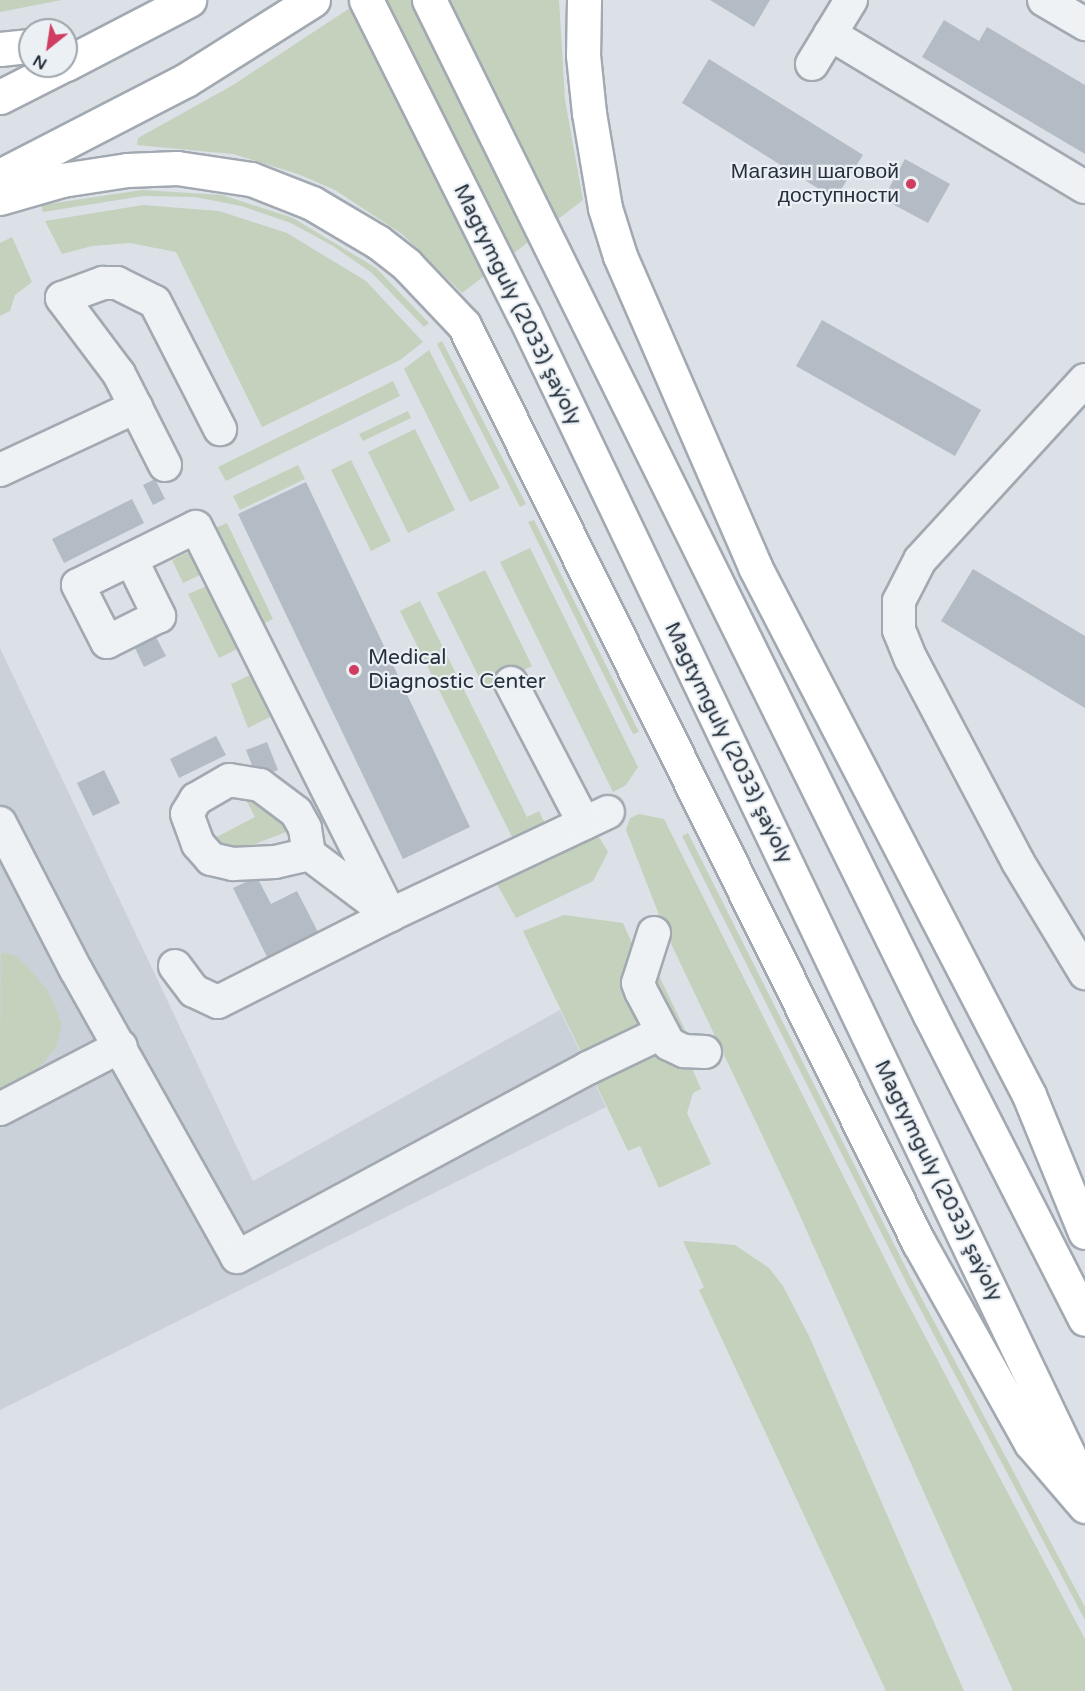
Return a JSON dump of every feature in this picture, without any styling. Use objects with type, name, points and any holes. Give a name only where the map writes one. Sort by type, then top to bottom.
[{"type":"main road","points":[[0,176],[186,80],[313,0]]},
{"type":"main road","name":"Magtymguly (2033) şaýoly","points":[[366,0],[524,315],[1085,1489]]},
{"type":"main road","points":[[429,0],[930,1015],[1085,1319]]},
{"type":"main road","points":[[584,0],[583,56],[589,113],[605,208],[621,256],[755,567],[1029,1095],[1085,1232]]},
{"type":"main road","points":[[78,36],[176,7]]},
{"type":"main road","points":[[78,58],[176,7]]},
{"type":"main road","points":[[0,49],[18,47]]},
{"type":"main road","points":[[0,97],[37,78]]},
{"type":"main road","points":[[0,198],[62,180],[127,170],[177,168],[251,179],[286,190],[348,222],[407,265],[456,315],[482,355],[685,778],[919,1243],[1031,1443],[1085,1506]]},
{"type":"lane","points":[[812,64],[851,0]]},
{"type":"lane","points":[[1044,0],[1085,24]]},
{"type":"lane","points":[[830,34],[1085,187]]},
{"type":"lane","points":[[165,465],[119,374],[62,297],[103,283],[117,283],[155,302],[220,429]]},
{"type":"lane","points":[[1085,380],[920,560],[899,601],[899,630],[911,659],[1018,862],[1085,974]]},
{"type":"lane","points":[[0,470],[136,406]]},
{"type":"lane","points":[[131,559],[196,527],[390,915]]},
{"type":"lane","points":[[175,966],[194,991],[218,1002],[390,915],[596,817],[511,682]]},
{"type":"lane","points":[[0,823],[76,970],[121,1046],[237,1257],[588,1068],[661,1033]]},
{"type":"lane","points":[[309,854],[390,915]]},
{"type":"lane","points":[[654,933],[638,983],[661,1033],[676,1048],[705,1052]]},
{"type":"lane","points":[[0,1109],[121,1046]]},
{"type":"shaded area","points":[[0,648],[253,1181],[560,1010],[606,1107],[0,1410]]},
{"type":"green space","points":[[0,0],[62,0],[0,12]]},
{"type":"green space","points":[[362,0],[559,0],[565,100],[583,200],[462,293],[402,234],[335,190],[298,174],[233,154],[137,145],[138,138],[233,85]]},
{"type":"green space","points":[[142,190],[222,195],[293,218],[376,268],[429,323],[424,327],[372,273],[333,246],[291,223],[241,206],[195,197],[143,196],[43,212],[41,205]]},
{"type":"green space","points":[[143,205],[219,211],[287,233],[366,281],[423,342],[400,360],[262,427],[176,252],[130,243],[92,246],[62,254],[45,221]]},
{"type":"green space","points":[[12,237],[32,282],[15,295],[10,311],[0,316],[0,243]]},
{"type":"green space","points":[[442,341],[526,504],[520,507],[437,344]]},
{"type":"green space","points":[[429,350],[500,488],[470,502],[404,369]]},
{"type":"green space","points":[[393,381],[400,396],[226,481],[218,467]]},
{"type":"green space","points":[[408,411],[411,418],[363,441],[359,434]]},
{"type":"green space","points":[[415,429],[455,510],[408,533],[368,452]]},
{"type":"green space","points":[[351,460],[391,541],[371,551],[331,470]]},
{"type":"green space","points":[[298,465],[305,479],[240,510],[233,496]]},
{"type":"green space","points":[[534,520],[639,732],[633,734],[528,522]]},
{"type":"green space","points":[[227,523],[273,619],[259,626],[213,529]]},
{"type":"green space","points":[[530,548],[638,767],[626,785],[613,792],[500,562]]},
{"type":"green space","points":[[191,551],[202,574],[183,583],[172,560]]},
{"type":"green space","points":[[485,570],[532,666],[485,689],[437,593]]},
{"type":"green space","points":[[207,586],[237,649],[219,658],[188,594]]},
{"type":"green space","points":[[420,601],[527,817],[539,811],[547,828],[515,843],[400,611]]},
{"type":"green space","points":[[250,675],[270,717],[248,728],[231,684]]},
{"type":"green space","points":[[241,790],[270,801],[291,830],[253,845],[220,849],[209,841],[255,817]]},
{"type":"green space","points":[[639,814],[664,819],[899,1287],[1085,1639],[1085,1691],[1013,1691],[792,1198],[666,933],[626,830],[630,818]]},
{"type":"green space","points":[[688,833],[912,1280],[1085,1607],[1085,1620],[907,1284],[682,836]]},
{"type":"green space","points":[[597,834],[608,852],[593,881],[516,918],[494,879]]},
{"type":"green space","points":[[564,915],[623,923],[636,952],[645,1023],[581,1052],[523,931]]},
{"type":"green space","points":[[1,952],[16,956],[27,966],[48,991],[62,1024],[56,1048],[37,1070],[0,1089]]},
{"type":"green space","points":[[653,963],[688,1036],[685,1040],[647,981]]},
{"type":"green space","points":[[659,1053],[661,1058],[680,1063],[688,1059],[701,1089],[693,1093],[687,1113],[711,1164],[659,1188],[640,1146],[628,1151],[595,1082]]},
{"type":"green space","points":[[683,1241],[735,1245],[769,1268],[783,1286],[809,1336],[964,1691],[886,1691],[699,1290],[704,1287]]},
{"type":"building","points":[[710,0],[770,0],[754,27]]},
{"type":"building","points":[[944,20],[979,41],[987,27],[1085,85],[1085,154],[922,57]]},
{"type":"building","points":[[709,59],[863,155],[835,199],[682,103]]},
{"type":"building","points":[[905,159],[950,184],[928,223],[883,199]]},
{"type":"building","points":[[822,320],[981,410],[955,456],[796,366]]},
{"type":"building","points":[[155,479],[165,499],[153,505],[143,485]]},
{"type":"building","name":"Medical Diagnostic Center","points":[[306,482],[470,827],[403,859],[238,514]]},
{"type":"building","points":[[132,499],[144,523],[64,563],[52,539]]},
{"type":"building","points":[[973,569],[1085,636],[1085,708],[941,621]]},
{"type":"building","points":[[156,637],[166,656],[144,667],[135,648]]},
{"type":"building","points":[[216,736],[226,755],[179,778],[170,759]]},
{"type":"building","points":[[267,742],[278,770],[257,778],[246,750]]},
{"type":"building","points":[[104,770],[120,803],[93,816],[77,783]]},
{"type":"building","points":[[257,877],[271,904],[297,891],[321,938],[270,963],[233,888]]},
{"type":"place","name":"Магазин шаговой доступности","points":[[911,184]]},
{"type":"place","name":"Medical Diagnostic Center","points":[[354,670]]}]
